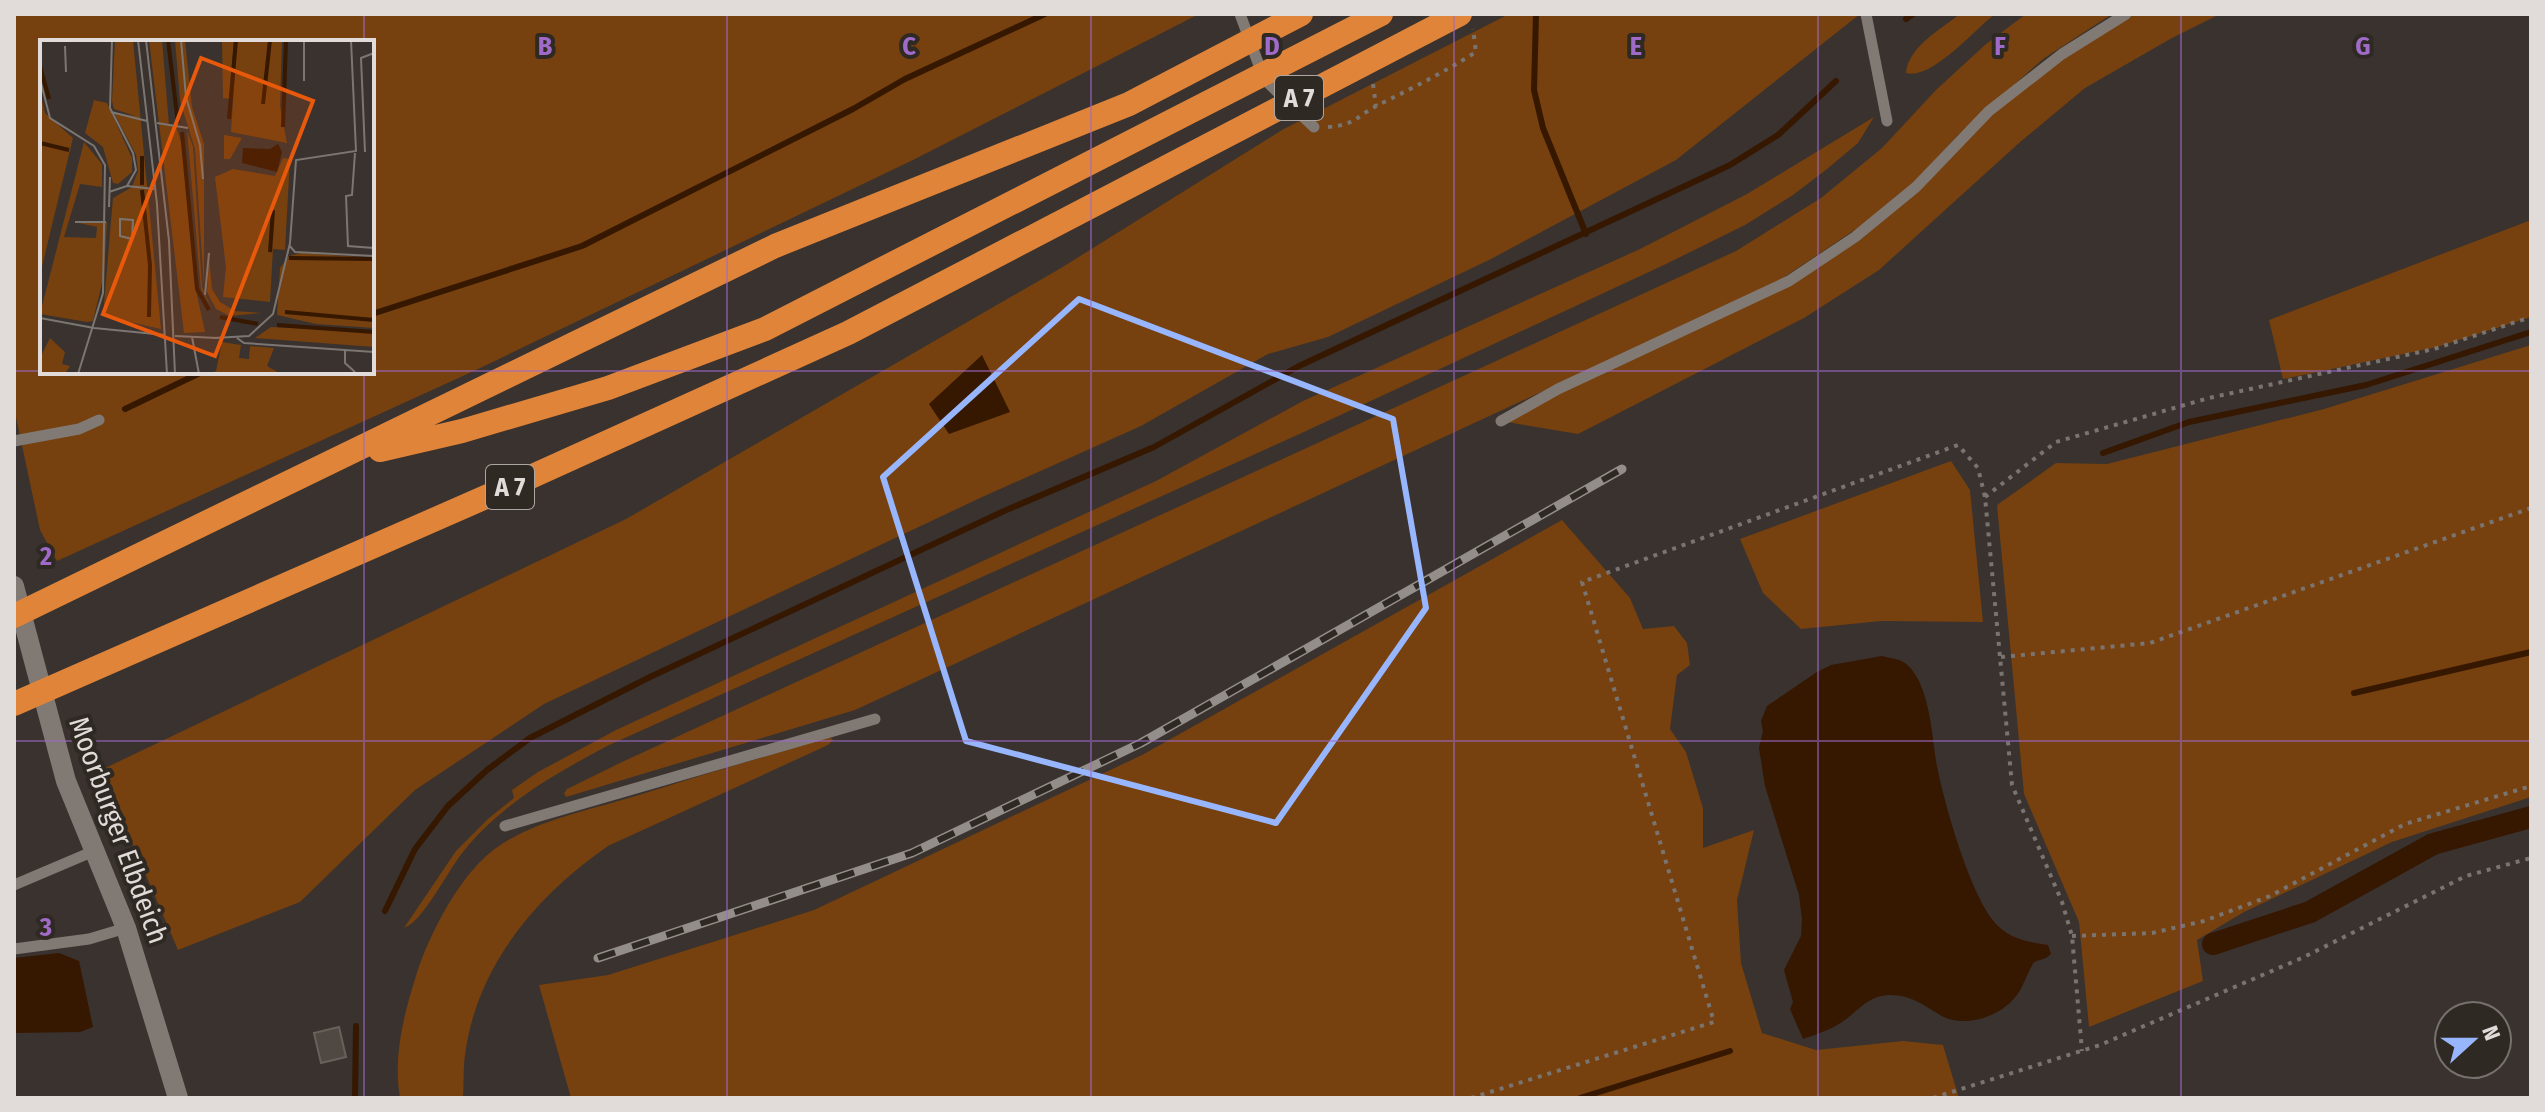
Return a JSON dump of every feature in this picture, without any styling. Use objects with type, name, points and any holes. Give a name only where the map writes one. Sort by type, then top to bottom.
[{"type":"highway","name":"A 7","points":[[14,616],[775,246],[1129,104],[1301,14]]},
{"type":"highway","name":"A 7","points":[[331,463],[462,431],[608,388],[765,329],[1381,14]]},
{"type":"highway","name":"A 7","points":[[17,703],[504,489],[848,333],[1137,182],[1466,20]]},
{"type":"street","name":"Moorburger Elbdeich","points":[[14,586],[66,781],[126,928],[178,1098]]},
{"type":"street","name":"Moorburger Elbdeich","points":[[160,1046],[164,1098]]},
{"type":"lane","points":[[1240,14],[1264,79],[1314,127]]},
{"type":"lane","points":[[1866,14],[1887,121]]},
{"type":"lane","points":[[1501,421],[1558,389],[1789,281],[1855,237],[1916,187],[1989,111],[2062,54],[2126,14]]},
{"type":"lane","points":[[14,441],[79,429],[99,420]]},
{"type":"lane","points":[[505,826],[875,719]]},
{"type":"lane","points":[[14,885],[94,851]]},
{"type":"lane","points":[[14,949],[89,939],[126,928]]},
{"type":"path","points":[[1314,127],[1346,125],[1476,52],[1466,20]]},
{"type":"path","points":[[1985,497],[2056,442],[2209,398],[2434,349],[2531,317]]},
{"type":"path","points":[[1471,1098],[1714,1022],[1582,582],[1958,445],[1978,468],[1985,497],[2012,785],[2062,902],[2072,936],[2082,1051]]},
{"type":"path","points":[[2000,657],[2150,643],[2531,508]]},
{"type":"path","points":[[2072,936],[2152,933],[2204,921],[2270,896],[2405,824],[2531,786]]},
{"type":"path","points":[[1933,1098],[2100,1045],[2302,958],[2466,876],[2531,858]]},
{"type":"highlighted area","points":[[1079,299],[1393,419],[1426,608],[1276,823],[966,741],[883,477]]},
{"type":"shaded area","points":[[14,14],[1199,14],[913,160],[476,370],[57,561],[40,530],[14,408]]},
{"type":"shaded area","points":[[1509,14],[1860,14],[1676,160],[1491,259],[1328,337],[1268,354],[1141,426],[980,498],[544,704],[415,790],[300,902],[178,950],[101,770],[626,519],[1061,268],[1282,130]]},
{"type":"shaded area","points":[[1960,14],[1995,14],[1940,62],[1916,73],[1906,73],[1919,47]]},
{"type":"shaded area","points":[[2026,14],[2112,14],[2043,59],[1958,135],[1909,188],[1868,221],[1774,284],[855,710],[566,797],[564,793],[567,789],[622,762],[1736,251],[1821,198],[1882,148],[1936,90],[1986,44]]},
{"type":"shaded area","points":[[2126,14],[2220,14],[2085,88],[2019,143],[1879,270],[1804,318],[1578,434],[1501,421],[1789,281],[1916,187],[1989,111]]},
{"type":"shaded area","points":[[1874,117],[1858,143],[1827,169],[1745,225],[1293,437],[587,757],[549,779],[494,819],[463,852],[419,916],[404,928],[456,851],[514,798],[512,790],[538,772],[616,730],[1156,481],[1303,401],[1640,249],[1747,194]]},
{"type":"shaded area","points":[[2531,220],[2531,317],[2437,347],[2283,379],[2269,320]]},
{"type":"shaded area","points":[[2531,345],[2531,797],[2392,842],[2244,912],[2197,940],[2203,981],[2089,1027],[2079,922],[2024,794],[1997,505],[2056,463],[2107,464],[2324,409]]},
{"type":"shaded area","points":[[982,355],[1010,412],[949,434],[929,404]]},
{"type":"shaded area","points":[[1951,461],[1970,490],[1983,622],[1881,621],[1801,629],[1763,593],[1740,539]]},
{"type":"shaded area","points":[[1562,520],[1630,598],[1643,629],[1674,626],[1687,643],[1690,665],[1677,675],[1670,729],[1686,752],[1703,808],[1703,848],[1754,830],[1737,900],[1741,963],[1762,1033],[1816,1050],[1903,1041],[1943,1045],[1959,1098],[571,1098],[539,985],[608,975],[814,910],[1142,755]]},
{"type":"shaded area","points":[[1882,656],[1905,663],[1919,682],[1928,709],[1945,800],[1968,873],[1988,913],[2009,934],[2048,945],[2051,954],[2034,962],[2010,1003],[1992,1015],[1959,1021],[1940,1015],[1910,998],[1881,996],[1867,1002],[1837,1025],[1803,1039],[1790,1009],[1793,1002],[1784,970],[1801,936],[1799,895],[1765,786],[1759,748],[1763,731],[1761,721],[1767,706],[1817,672],[1831,665]]},
{"type":"shaded area","points":[[830,737],[833,740],[828,745],[608,846],[582,866],[534,910],[514,936],[482,991],[464,1060],[463,1098],[400,1098],[400,1038],[420,965],[441,918],[459,888],[494,849],[554,820]]},
{"type":"shaded area","points":[[59,953],[79,961],[93,1027],[80,1032],[14,1033],[14,958]]},
{"type":"building","points":[[339,1027],[346,1057],[321,1063],[314,1033]]},
{"type":"waterway","points":[[374,313],[582,246],[853,109],[905,79],[1045,14]]},
{"type":"waterway","points":[[1536,14],[1534,90],[1543,128],[1586,234]]},
{"type":"waterway","points":[[1906,19],[1913,14]]},
{"type":"waterway","points":[[385,911],[415,849],[448,806],[487,770],[530,738],[650,677],[1004,511],[1154,447],[1299,366],[1730,165],[1778,135],[1836,81]]},
{"type":"waterway","points":[[2103,453],[2189,422],[2366,385],[2531,332]]},
{"type":"waterway","points":[[125,409],[198,374]]},
{"type":"waterway","points":[[2354,693],[2531,652]]},
{"type":"waterway","points":[[2213,944],[2310,912],[2433,844],[2531,817]]},
{"type":"waterway","points":[[355,1098],[356,1026]]},
{"type":"waterway","points":[[1580,1098],[1730,1051]]},
{"type":"railway","points":[[598,958],[912,853],[1141,743],[1622,469]]}]
